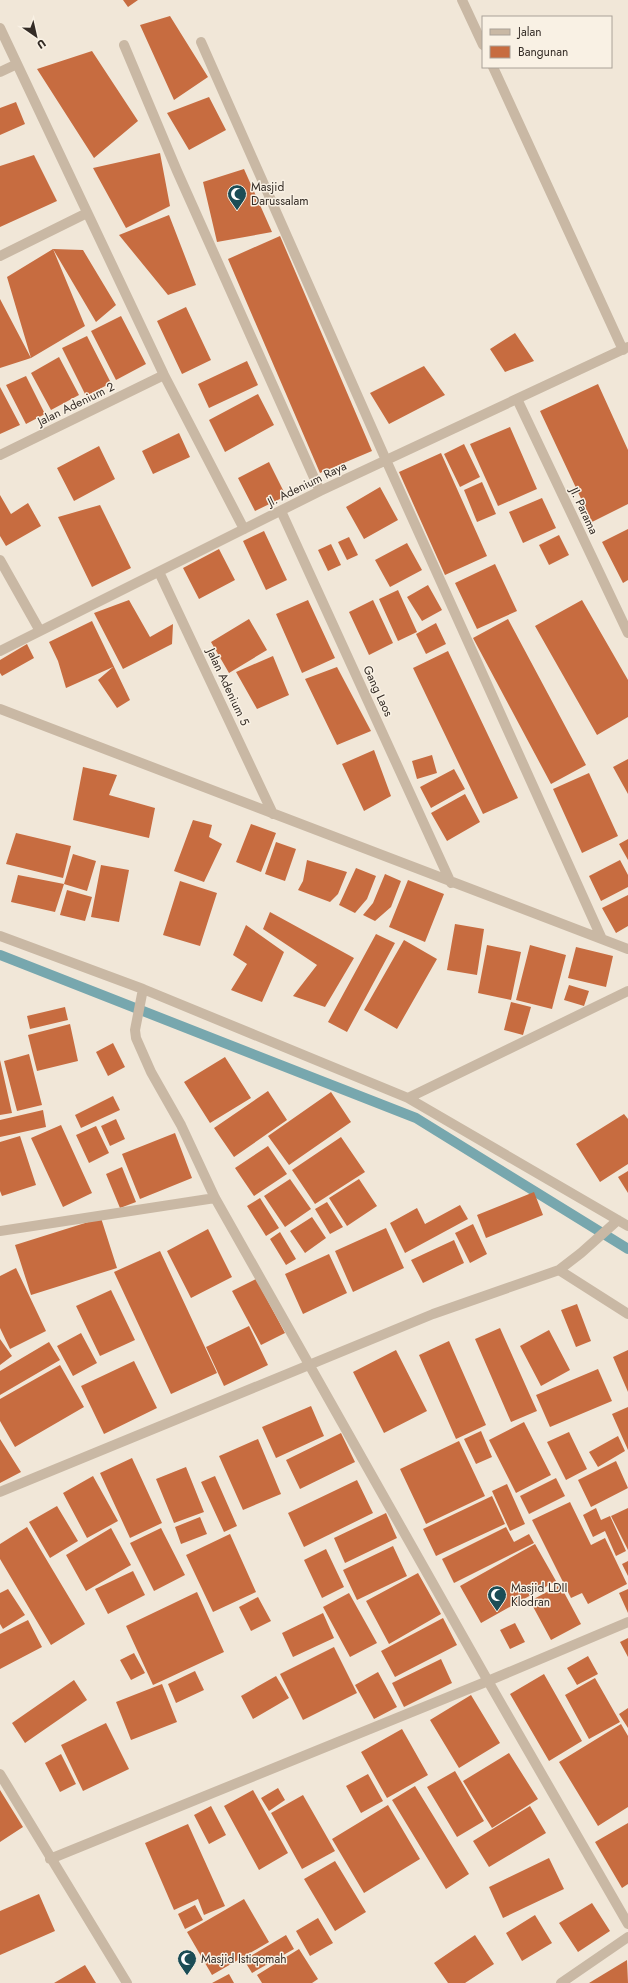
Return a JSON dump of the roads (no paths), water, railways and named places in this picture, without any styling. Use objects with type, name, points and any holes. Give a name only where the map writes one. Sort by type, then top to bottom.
[{"type":"street","points":[[462,0],[482,43]]},
{"type":"street","points":[[0,28],[164,375],[244,529]]},
{"type":"street","points":[[201,42],[386,460],[602,939]]},
{"type":"street","points":[[124,45],[177,171],[320,491]]},
{"type":"street","points":[[0,72],[17,64]]},
{"type":"street","points":[[493,68],[625,349]]},
{"type":"street","points":[[0,256],[87,213]]},
{"type":"street","name":"Jl. Adenium Raya","points":[[0,651],[320,491],[625,349]]},
{"type":"street","name":"Jalan Adenium 2","points":[[0,455],[164,375]]},
{"type":"street","name":"Jl. Parama","points":[[517,399],[628,633]]},
{"type":"street","name":"Gang Laos","points":[[281,510],[451,883]]},
{"type":"street","points":[[0,560],[40,631]]},
{"type":"street","name":"Jalan Adenium 5","points":[[159,572],[274,814]]},
{"type":"street","points":[[0,709],[451,883],[628,949]]},
{"type":"street","points":[[0,936],[143,989],[408,1098],[628,1226]]},
{"type":"street","points":[[143,989],[135,1030],[139,1046],[151,1072],[181,1125],[215,1198],[488,1681],[628,1924]]},
{"type":"street","points":[[408,1098],[628,991]]},
{"type":"street","points":[[0,1231],[215,1198]]},
{"type":"street","points":[[0,1492],[434,1314],[559,1270],[582,1253],[618,1220]]},
{"type":"street","points":[[559,1270],[628,1314]]},
{"type":"street","points":[[50,1859],[488,1681],[628,1622]]},
{"type":"street","points":[[0,1774],[50,1859],[127,1983]]},
{"type":"street","points":[[561,1983],[628,1937]]},
{"type":"waterway","points":[[0,955],[416,1118],[628,1249]]},
{"type":"place","name":"Masjid Darussalam","points":[[237,211]]},
{"type":"place","name":"Masjid LDII Klodran","points":[[497,1612]]},
{"type":"place","name":"Masjid Istiqomah","points":[[187,1976]]}]
